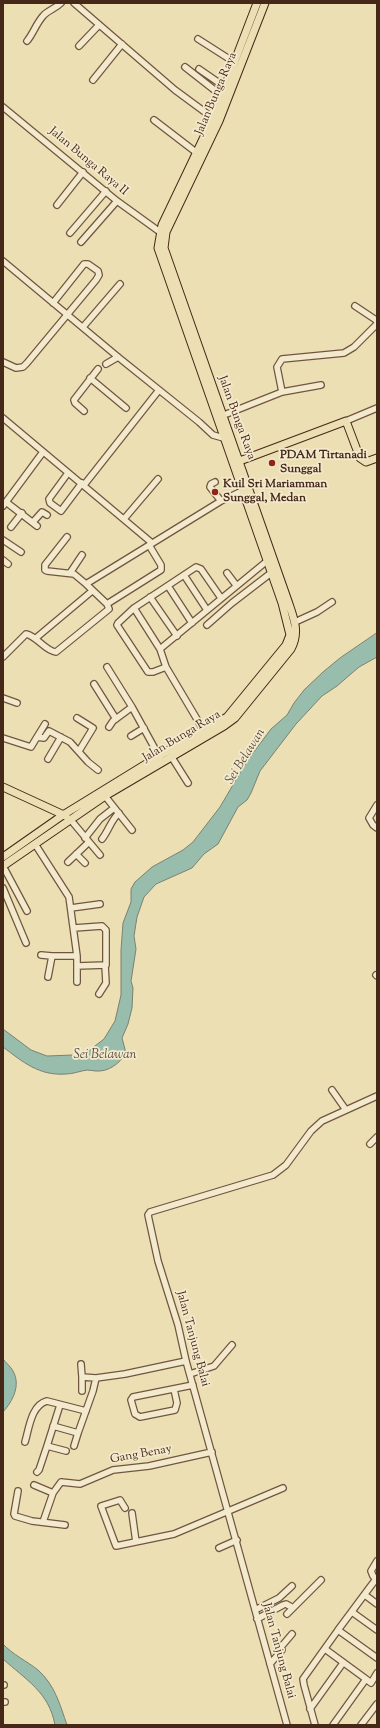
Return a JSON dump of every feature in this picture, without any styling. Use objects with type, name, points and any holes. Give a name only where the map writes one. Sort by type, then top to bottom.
[{"type":"main road","name":"Jalan Bunga Raya","points":[[194,344],[165,252],[164,243],[166,232],[222,96],[257,3]]},
{"type":"main road","name":"Jalan Bunga Raya","points":[[66,817],[105,796],[160,759],[171,756],[208,731],[231,713],[286,644],[290,635],[286,616],[242,491],[232,439],[220,416],[160,255],[158,243],[160,232],[231,94],[264,3]]},
{"type":"main road","name":"Jalan Bunga Raya","points":[[66,817],[160,759],[208,731],[235,718],[291,649],[296,636],[294,622],[236,462],[224,440],[220,416]]},
{"type":"main road","points":[[236,462],[346,422],[360,458],[366,462],[377,458]]},
{"type":"main road","points":[[3,787],[66,817]]},
{"type":"main road","points":[[3,866],[35,844],[66,817]]},
{"type":"main road","points":[[3,857],[66,817]]},
{"type":"street","points":[[27,41],[42,17],[61,3]]},
{"type":"street","points":[[74,3],[175,90],[213,118]]},
{"type":"street","points":[[79,46],[99,24]]},
{"type":"street","points":[[198,39],[234,62]]},
{"type":"street","points":[[93,80],[122,44]]},
{"type":"street","points":[[185,67],[222,96]]},
{"type":"street","points":[[199,69],[225,88]]},
{"type":"street","name":"Jalan Bunga Raya II","points":[[3,107],[117,201],[160,232]]},
{"type":"street","points":[[154,120],[197,158]]},
{"type":"street","points":[[57,204],[83,172]]},
{"type":"street","points":[[70,233],[106,191]]},
{"type":"street","points":[[80,242],[117,201]]},
{"type":"street","points":[[3,261],[118,357],[200,422],[213,435],[224,440],[232,439]]},
{"type":"street","points":[[3,363],[16,368],[23,366],[98,278],[98,271],[88,264],[84,264],[53,303]]},
{"type":"street","points":[[82,327],[120,284]]},
{"type":"street","points":[[282,392],[277,367],[282,359],[344,353],[354,347],[377,323],[376,320],[355,306]]},
{"type":"street","points":[[106,364],[118,357]]},
{"type":"street","points":[[84,411],[75,403],[74,400],[98,369]]},
{"type":"street","points":[[90,378],[126,408]]},
{"type":"street","points":[[220,416],[282,392],[321,385]]},
{"type":"street","points":[[68,473],[49,499],[50,503],[61,510],[159,390]]},
{"type":"street","points":[[346,422],[377,408]]},
{"type":"street","points":[[3,418],[83,484],[151,544],[162,565],[161,570],[106,604]]},
{"type":"street","points":[[43,452],[5,504],[22,513],[35,524],[42,512],[47,515]]},
{"type":"street","points":[[124,520],[158,478]]},
{"type":"street","points":[[216,482],[211,484],[210,487],[221,501]]},
{"type":"street","points":[[86,584],[221,501],[242,491]]},
{"type":"street","points":[[11,527],[22,513]]},
{"type":"street","points":[[3,657],[23,635],[26,634],[36,638],[51,650],[56,652],[109,609],[106,604],[78,577],[70,573],[47,571],[45,568],[67,537]]},
{"type":"street","points":[[3,540],[21,552]]},
{"type":"street","points":[[70,573],[82,555]]},
{"type":"street","points":[[160,648],[177,636],[236,585],[267,561]]},
{"type":"street","points":[[166,667],[153,672],[148,672],[117,625],[134,608],[198,567],[221,598]]},
{"type":"street","points":[[227,573],[236,585]]},
{"type":"street","points":[[207,625],[237,599],[271,573]]},
{"type":"street","points":[[184,575],[207,610]]},
{"type":"street","points":[[168,586],[192,623]]},
{"type":"street","points":[[36,638],[92,591]]},
{"type":"street","points":[[150,597],[177,636]]},
{"type":"street","points":[[294,622],[317,612],[332,602]]},
{"type":"street","points":[[134,608],[160,648],[166,667],[208,731]]},
{"type":"street","points":[[107,667],[132,707],[160,759]]},
{"type":"street","points":[[94,684],[116,719]]},
{"type":"street","points":[[3,698],[17,703]]},
{"type":"street","points":[[109,727],[116,719],[132,707]]},
{"type":"street","points":[[77,718],[93,728],[79,751]]},
{"type":"street","points":[[3,738],[29,747],[32,746],[45,724]]},
{"type":"street","points":[[131,736],[144,728]]},
{"type":"street","points":[[37,737],[44,738],[49,731],[70,742],[88,762],[98,770]]},
{"type":"street","points":[[48,759],[61,738]]},
{"type":"street","points":[[171,756],[188,783]]},
{"type":"street","points":[[105,796],[132,830]]},
{"type":"street","points":[[377,805],[369,818],[377,828]]},
{"type":"street","points":[[68,862],[87,840],[100,819],[114,808]]},
{"type":"street","points":[[102,839],[109,830],[111,821],[119,813]]},
{"type":"street","points":[[66,817],[100,855]]},
{"type":"street","points":[[35,844],[67,893],[72,908],[77,956],[77,982]]},
{"type":"street","points":[[76,854],[85,863]]},
{"type":"street","points":[[3,866],[27,911]]},
{"type":"street","points":[[3,888],[26,943]]},
{"type":"street","points":[[72,908],[100,904]]},
{"type":"street","points":[[74,928],[102,926],[105,928],[106,983],[99,994]]},
{"type":"street","points":[[41,955],[77,956]]},
{"type":"street","points":[[48,977],[52,956]]},
{"type":"street","points":[[77,966],[105,965]]},
{"type":"street","points":[[332,1090],[346,1110]]},
{"type":"street","name":"Jalan Tanjung Balai","points":[[287,1725],[257,1619],[237,1540],[186,1361],[178,1325],[158,1261],[148,1213],[273,1175],[286,1165],[316,1126],[322,1121],[376,1099]]},
{"type":"street","points":[[370,1144],[377,1137]]},
{"type":"street","points":[[190,1374],[214,1366],[232,1345]]},
{"type":"street","points":[[82,1377],[96,1378],[125,1374],[186,1361]]},
{"type":"street","points":[[82,1364],[82,1391]]},
{"type":"street","points":[[74,1446],[94,1391],[96,1378]]},
{"type":"street","points":[[174,1389],[177,1404],[175,1410],[140,1417],[135,1414],[132,1400],[133,1397],[193,1384]]},
{"type":"street","points":[[24,1442],[36,1408],[47,1401],[86,1411]]},
{"type":"street","points":[[37,1472],[39,1470],[60,1405]]},
{"type":"street","points":[[53,1426],[78,1434]]},
{"type":"street","points":[[47,1446],[66,1451]]},
{"type":"street","name":"Gang Benay","points":[[53,1493],[61,1482],[83,1482],[113,1470],[149,1466],[212,1452]]},
{"type":"street","points":[[83,1482],[88,1487]]},
{"type":"street","points":[[34,1486],[53,1493],[43,1522]]},
{"type":"street","points":[[125,1508],[120,1500],[101,1506],[116,1546],[174,1534],[283,1488]]},
{"type":"street","points":[[18,1491],[14,1514],[15,1516],[66,1525]]},
{"type":"street","points":[[132,1513],[136,1542]]},
{"type":"street","points":[[219,1548],[237,1540]]},
{"type":"street","points":[[315,1725],[304,1679],[338,1630],[376,1580],[371,1571],[377,1561]]},
{"type":"street","points":[[287,1614],[321,1580]]},
{"type":"street","points":[[255,1610],[279,1598],[292,1586]]},
{"type":"street","points":[[365,1595],[377,1604]]},
{"type":"street","points":[[257,1619],[286,1604],[293,1608]]},
{"type":"street","points":[[352,1612],[377,1630]]},
{"type":"street","points":[[338,1630],[377,1658]]},
{"type":"street","points":[[270,1664],[282,1650],[281,1647],[292,1634]]},
{"type":"street","points":[[325,1649],[377,1687]]},
{"type":"street","points":[[310,1709],[343,1663]]},
{"type":"street","points":[[333,1725],[368,1681],[377,1673]]},
{"type":"street","points":[[361,1725],[377,1704]]},
{"type":"water","name":"Sei Belawan","points":[[377,633],[377,657],[359,667],[337,686],[322,696],[296,724],[260,771],[247,800],[238,807],[218,844],[204,854],[192,868],[156,884],[144,897],[137,917],[134,936],[136,949],[131,981],[133,988],[132,1008],[128,1024],[122,1038],[126,1053],[121,1060],[114,1066],[101,1071],[87,1070],[69,1074],[56,1074],[48,1073],[32,1067],[3,1047],[3,1029],[31,1050],[47,1056],[86,1053],[104,1039],[115,1021],[121,995],[121,950],[123,923],[131,902],[131,889],[135,882],[152,867],[183,850],[193,842],[220,807],[247,761],[271,729],[287,715],[304,690],[340,658]]},
{"type":"water","points":[[3,1359],[13,1371],[16,1387],[13,1398],[3,1412]]},
{"type":"water","points":[[3,1644],[38,1670],[49,1682],[67,1725],[55,1725],[48,1704],[42,1695],[28,1680],[3,1659]]},
{"type":"place","name":"PDAM Tirtanadi Sunggal","points":[[272,463]]},
{"type":"place","name":"Kuil Sri Mariamman Sunggal, Medan","points":[[215,492]]}]
